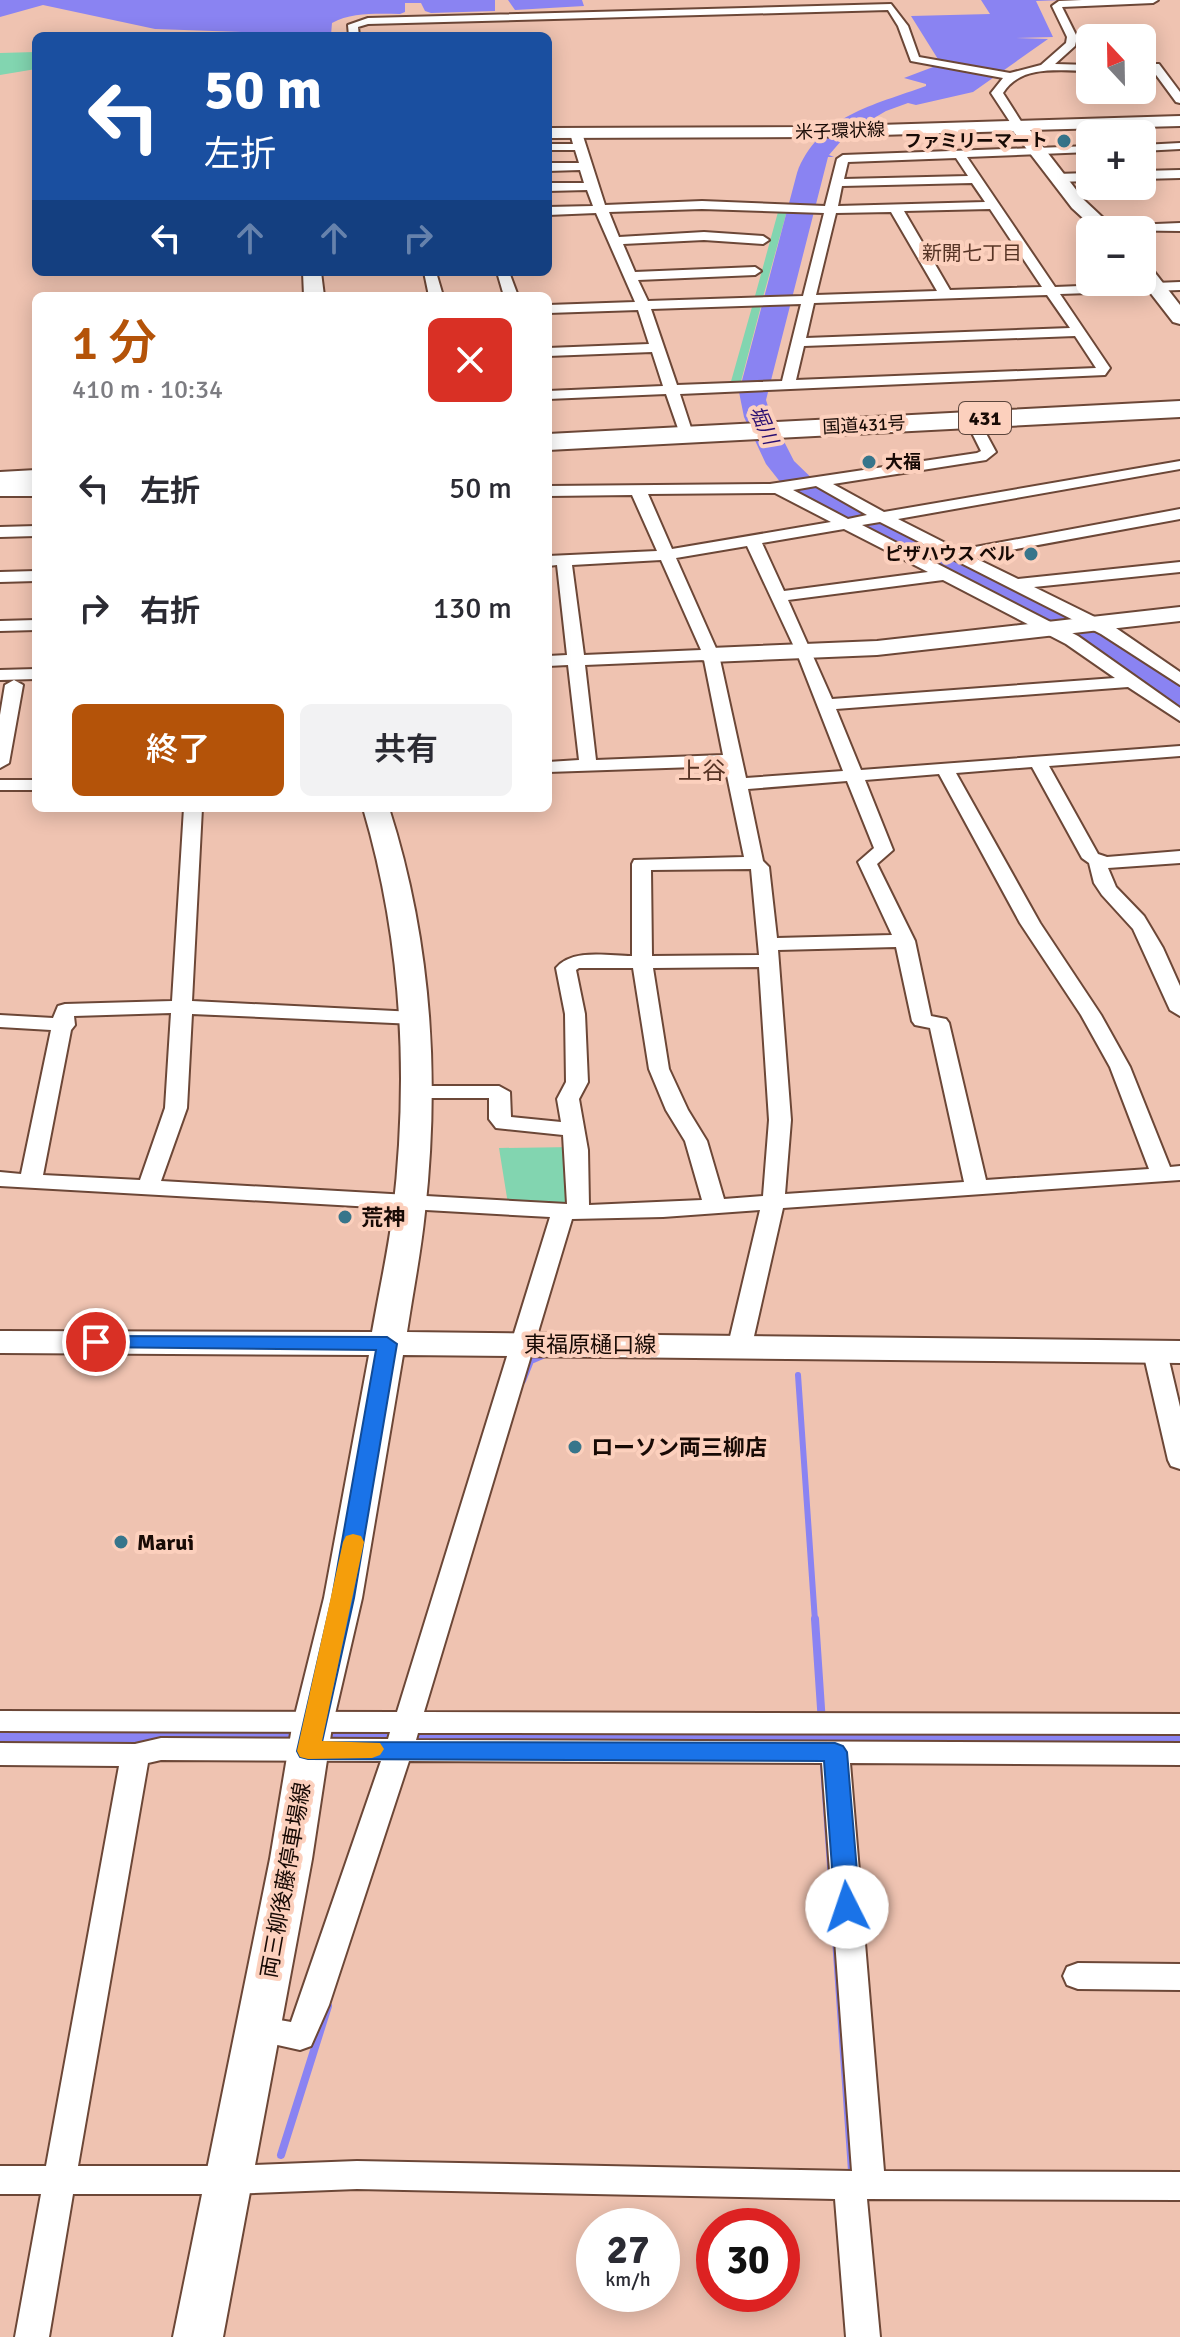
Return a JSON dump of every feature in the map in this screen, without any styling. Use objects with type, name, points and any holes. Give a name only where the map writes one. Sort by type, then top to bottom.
[{"type":"highway","name":"国道431号","points":[[552,450],[1180,409]]},
{"type":"highway","name":"国道431号","points":[[792,433],[1180,424]]},
{"type":"highway","name":"国道431号","points":[[552,442],[686,434],[741,436]]},
{"type":"highway","points":[[0,472],[32,470]]},
{"type":"highway","points":[[0,480],[32,478]]},
{"type":"main road","name":"米子環状線","points":[[552,134],[578,140],[1180,121]]},
{"type":"main road","points":[[1018,126],[1056,178],[1093,216]]},
{"type":"main road","points":[[1156,287],[1180,318]]},
{"type":"main road","points":[[711,655],[877,648],[1180,614]]},
{"type":"main road","name":"両三柳後藤停車場線","points":[[198,2337],[291,1859],[311,1737],[343,1598],[410,1202],[417,1092],[409,945],[377,812]]},
{"type":"main road","name":"東福原樋口線","points":[[0,1342],[740,1345],[1168,1352]]},
{"type":"street","points":[[1043,69],[1071,44],[1072,37],[1057,6],[1059,4],[1153,0]]},
{"type":"street","points":[[354,32],[353,25],[368,21],[891,7],[903,26],[912,55],[924,62],[1005,75],[1043,69],[1076,68]]},
{"type":"street","points":[[1156,66],[1161,66],[1180,100]]},
{"type":"street","points":[[1005,75],[997,93],[1018,126]]},
{"type":"street","points":[[552,146],[578,140],[591,186],[632,276],[686,434]]},
{"type":"street","points":[[1156,147],[1180,146]]},
{"type":"street","points":[[782,386],[798,342],[801,301],[824,210],[837,183],[841,160],[1076,150]]},
{"type":"street","points":[[552,395],[1100,372],[1103,368],[959,154]]},
{"type":"street","points":[[552,167],[585,166]]},
{"type":"street","points":[[1156,175],[1176,174],[1180,185]]},
{"type":"street","points":[[1056,178],[1076,177]]},
{"type":"street","points":[[837,183],[976,179]]},
{"type":"street","points":[[552,187],[591,186]]},
{"type":"street","points":[[632,276],[767,236],[824,210],[992,205]]},
{"type":"street","points":[[552,211],[601,209],[696,221],[767,236]]},
{"type":"street","points":[[896,209],[946,295]]},
{"type":"street","points":[[616,241],[696,221],[767,236]]},
{"type":"street","points":[[1156,228],[1180,227]]},
{"type":"street","points":[[751,302],[767,236]]},
{"type":"street","points":[[1156,287],[1180,286]]},
{"type":"street","points":[[552,309],[1076,290]]},
{"type":"street","points":[[798,342],[1077,332]]},
{"type":"street","points":[[552,352],[657,348]]},
{"type":"street","points":[[552,491],[779,488],[820,483],[985,457],[989,452],[978,431]]},
{"type":"street","points":[[588,764],[575,660],[556,560],[667,555],[1180,465]]},
{"type":"street","points":[[820,483],[881,517],[1095,624],[1179,678]]},
{"type":"street","points":[[779,488],[842,524],[1072,640],[1180,716]]},
{"type":"street","points":[[638,490],[711,655],[754,863]]},
{"type":"street","points":[[0,491],[32,491]]},
{"type":"street","points":[[956,555],[1180,514]]},
{"type":"street","points":[[0,532],[32,531]]},
{"type":"street","points":[[753,541],[804,651],[884,850],[867,862],[905,941],[922,1021],[939,1023],[976,1187]]},
{"type":"street","points":[[1015,585],[1180,567]]},
{"type":"street","points":[[779,596],[943,575]]},
{"type":"street","points":[[0,577],[32,576]]},
{"type":"street","points":[[0,626],[32,625]]},
{"type":"street","points":[[552,661],[711,655]]},
{"type":"street","points":[[5,682],[32,675]]},
{"type":"street","points":[[5,682],[32,684]]},
{"type":"street","points":[[0,763],[5,682]]},
{"type":"street","points":[[824,705],[1131,682]]},
{"type":"street","points":[[739,784],[1180,751]]},
{"type":"street","points":[[552,767],[734,760]]},
{"type":"street","points":[[1038,762],[1091,858],[1098,862],[1180,857]]},
{"type":"street","points":[[0,1179],[570,1212],[715,1206],[1171,1173],[1091,1015],[1030,923],[945,769]]},
{"type":"street","points":[[0,785],[32,785]]},
{"type":"street","points":[[148,1188],[176,1108],[193,812]]},
{"type":"street","points":[[1098,862],[1098,870],[1112,898],[1141,926],[1180,1010]]},
{"type":"street","points":[[715,1206],[696,1141],[677,1110],[659,1069],[642,962],[641,864],[754,863],[760,867],[780,1120],[773,1202],[740,1345]]},
{"type":"street","points":[[257,2029],[300,2037],[314,2005],[403,1735],[521,1344],[570,1212],[577,1150],[568,1099],[577,1084],[575,1014],[566,968],[575,962],[642,962],[905,941]]},
{"type":"street","points":[[31,1181],[65,1025],[65,1010],[180,1007],[415,1018]]},
{"type":"street","points":[[0,1021],[65,1025]]},
{"type":"street","points":[[417,1092],[499,1092],[500,1119],[504,1123],[571,1129]]},
{"type":"street","points":[[1168,1352],[1180,1460]]},
{"type":"street","points":[[0,1721],[311,1737]]},
{"type":"street","points":[[0,1754],[135,1755],[161,1749],[311,1737],[1180,1724]]},
{"type":"street","points":[[403,1735],[835,1752],[1180,1754]]},
{"type":"street","points":[[835,1752],[860,2185],[863,2337]]},
{"type":"street","points":[[32,2337],[135,1755]]},
{"type":"street","points":[[1078,1976],[1180,1977]]},
{"type":"street","points":[[0,2180],[227,2180],[357,2175],[860,2185],[1180,2186]]},
{"type":"green space","points":[[32,52],[32,70],[0,75],[0,53]]},
{"type":"green space","points":[[787,211],[763,297],[755,296],[778,212]]},
{"type":"green space","points":[[761,306],[740,385],[730,385],[752,307]]},
{"type":"green space","points":[[573,1147],[575,1205],[508,1204],[499,1148]]},
{"type":"water","points":[[0,0],[495,0],[495,11],[431,13],[425,11],[421,3],[405,3],[405,12],[400,14],[365,14],[340,19],[332,23],[331,32],[155,29],[43,5],[0,17]]},
{"type":"water","points":[[508,0],[582,0],[584,6],[515,10]]},
{"type":"water","name":"堀川","points":[[981,0],[1063,0],[1036,1],[1053,37],[1015,38],[1048,39],[973,92],[916,105],[908,103],[886,111],[847,134],[829,155],[834,157],[828,157],[766,400],[794,461],[821,487],[1102,631],[1180,684],[1180,710],[1076,635],[836,517],[781,483],[766,464],[744,417],[739,392],[797,173],[806,154],[833,125],[850,115],[926,86],[904,78],[941,64],[911,16],[990,14]]},
{"type":"water","points":[[820,1765],[825,1765],[854,2171],[848,2171]]},
{"type":"waterway","points":[[523,1381],[531,1361],[545,1355]]},
{"type":"waterway","points":[[798,1375],[815,1621]]},
{"type":"waterway","points":[[815,1619],[823,1738]]},
{"type":"waterway","points":[[0,1735],[416,1734],[1180,1741]]},
{"type":"waterway","points":[[281,2155],[328,2006]]},
{"type":"slow traffic","points":[[353,1542],[308,1751],[372,1749]]},
{"type":"place","name":"ファミリーマート","points":[[1064,141]]},
{"type":"place","name":"大福","points":[[869,462]]},
{"type":"place","name":"ピザハウス ベル","points":[[1031,554]]},
{"type":"place","name":"荒神","points":[[345,1217]]},
{"type":"place","name":"ローソン両三柳店","points":[[575,1447]]},
{"type":"place","name":"Marui","points":[[121,1542]]},
{"type":"district","name":"新開七丁目","points":[[972,253]]},
{"type":"district","name":"上谷","points":[[702,771]]},
{"type":"route","points":[[96,1342],[387,1344],[343,1598],[308,1751],[835,1752],[847,1907]]}]
